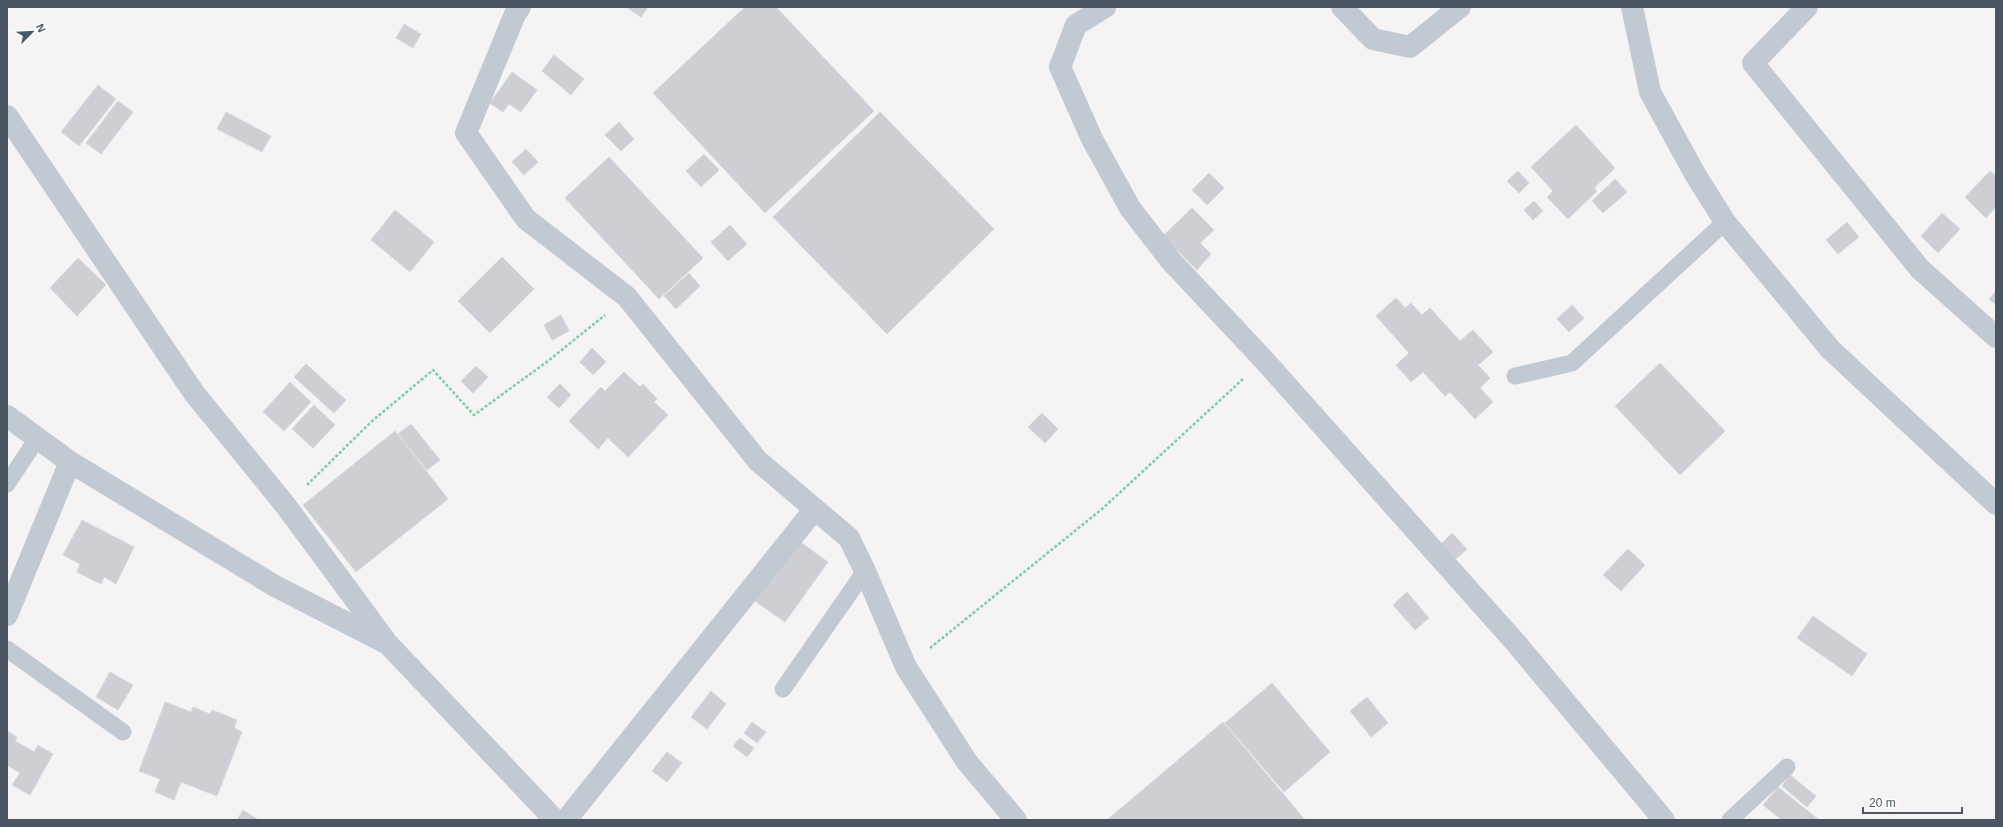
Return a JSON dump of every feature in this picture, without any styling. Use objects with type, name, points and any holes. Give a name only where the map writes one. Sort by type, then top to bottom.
[{"type":"street","points":[[1105,7],[1076,25],[1060,67],[1092,139],[1130,208],[1171,261],[1264,360],[1515,642],[1664,820]]},
{"type":"street","points":[[1342,7],[1373,39],[1410,47],[1460,7]]},
{"type":"street","points":[[1632,7],[1650,92],[1695,174],[1725,222],[1830,349],[1996,504]]},
{"type":"street","points":[[1806,7],[1753,63],[1920,270],[1996,337]]},
{"type":"street","points":[[514,9],[466,133],[526,219],[627,298],[758,461],[814,510],[849,538],[865,571],[906,667],[967,762],[1016,820]]},
{"type":"street","points":[[7,116],[194,393],[286,506],[388,644],[555,820]]},
{"type":"street","points":[[7,416],[38,437],[70,462],[275,586],[388,644]]},
{"type":"street","points":[[7,615],[70,462]]},
{"type":"street","points":[[566,820],[814,510]]},
{"type":"lane","points":[[1515,376],[1572,363],[1725,222]]},
{"type":"lane","points":[[7,484],[38,437]]},
{"type":"lane","points":[[783,689],[865,571]]},
{"type":"lane","points":[[7,649],[122,732]]},
{"type":"lane","points":[[1730,820],[1787,767]]},
{"type":"path","points":[[286,506],[371,422],[433,370],[474,415],[548,361],[627,298]]},
{"type":"path","points":[[906,667],[1102,509],[1264,360]]},
{"type":"building","points":[[626,7],[648,7],[641,17]]},
{"type":"building","points":[[745,7],[776,7],[874,111],[765,213],[653,93]]},
{"type":"building","points":[[404,24],[421,34],[413,48],[396,38]]},
{"type":"building","points":[[554,55],[584,79],[571,95],[542,71]]},
{"type":"building","points":[[512,72],[537,90],[521,112],[509,104],[503,112],[490,103]]},
{"type":"building","points":[[98,85],[116,99],[79,146],[61,132]]},
{"type":"building","points":[[118,101],[133,112],[101,154],[86,143]]},
{"type":"building","points":[[226,112],[271,136],[262,152],[217,129]]},
{"type":"building","points":[[880,112],[994,229],[887,334],[773,217]]},
{"type":"building","points":[[619,122],[634,139],[621,151],[605,135]]},
{"type":"building","points":[[1576,125],[1615,168],[1594,188],[1597,191],[1568,219],[1547,197],[1553,191],[1531,167]]},
{"type":"building","points":[[526,149],[538,162],[524,175],[512,162]]},
{"type":"building","points":[[704,154],[719,170],[701,187],[686,171]]},
{"type":"building","points":[[609,157],[703,258],[659,299],[565,198]]},
{"type":"building","points":[[1518,171],[1529,183],[1519,193],[1507,181]]},
{"type":"building","points":[[1990,171],[1996,176],[1996,207],[1986,218],[1965,197]]},
{"type":"building","points":[[1209,173],[1224,188],[1207,205],[1192,190]]},
{"type":"building","points":[[1615,179],[1627,192],[1603,213],[1592,201]]},
{"type":"building","points":[[1534,201],[1543,211],[1533,220],[1524,210]]},
{"type":"building","points":[[1192,208],[1214,230],[1200,243],[1211,254],[1197,270],[1163,236]]},
{"type":"building","points":[[395,210],[434,242],[410,272],[371,240]]},
{"type":"building","points":[[1942,213],[1960,229],[1938,253],[1921,236]]},
{"type":"building","points":[[1847,222],[1859,237],[1838,254],[1826,240]]},
{"type":"building","points":[[730,225],[747,244],[728,261],[711,242]]},
{"type":"building","points":[[502,257],[534,289],[490,333],[458,301]]},
{"type":"building","points":[[78,258],[106,285],[77,316],[50,288]]},
{"type":"building","points":[[689,273],[700,286],[676,309],[664,296]]},
{"type":"building","points":[[1996,291],[1996,305],[1989,299]]},
{"type":"building","points":[[1396,298],[1405,308],[1411,303],[1422,315],[1430,308],[1460,341],[1473,330],[1493,352],[1478,365],[1490,378],[1480,388],[1493,402],[1475,419],[1450,392],[1445,396],[1423,372],[1411,382],[1396,365],[1409,353],[1376,316]]},
{"type":"building","points":[[1572,305],[1584,318],[1569,332],[1557,319]]},
{"type":"building","points":[[561,315],[569,331],[552,340],[544,325]]},
{"type":"building","points":[[592,348],[606,362],[593,375],[580,362]]},
{"type":"building","points":[[1660,363],[1725,431],[1680,475],[1615,406]]},
{"type":"building","points":[[306,364],[346,400],[334,413],[294,377]]},
{"type":"building","points":[[476,366],[488,377],[473,393],[461,381]]},
{"type":"building","points":[[624,372],[640,387],[643,384],[657,399],[654,402],[668,415],[628,457],[608,438],[598,449],[569,421],[601,387],[605,391]]},
{"type":"building","points":[[290,382],[311,402],[284,431],[263,412]]},
{"type":"building","points":[[560,384],[571,395],[559,408],[547,397]]},
{"type":"building","points":[[314,405],[335,425],[313,448],[292,429]]},
{"type":"building","points":[[1042,413],[1058,429],[1045,443],[1028,427]]},
{"type":"building","points":[[411,424],[440,460],[427,470],[398,434]]},
{"type":"building","points":[[395,431],[448,499],[356,572],[303,505]]},
{"type":"building","points":[[82,520],[134,547],[116,584],[104,577],[101,584],[77,572],[80,564],[63,555]]},
{"type":"building","points":[[1452,533],[1467,549],[1456,559],[1441,544]]},
{"type":"building","points":[[796,539],[828,562],[785,622],[752,599]]},
{"type":"building","points":[[1628,549],[1645,565],[1621,591],[1603,575]]},
{"type":"building","points":[[1407,592],[1429,618],[1415,630],[1393,605]]},
{"type":"building","points":[[1813,616],[1867,654],[1852,676],[1797,638]]},
{"type":"building","points":[[110,672],[133,685],[118,710],[96,697]]},
{"type":"building","points":[[1272,683],[1330,752],[1284,792],[1225,723]]},
{"type":"building","points":[[711,691],[726,704],[707,729],[691,717]]},
{"type":"building","points":[[1367,697],[1388,723],[1371,737],[1350,711]]},
{"type":"building","points":[[165,702],[191,712],[193,707],[210,714],[212,710],[237,720],[234,728],[242,732],[217,796],[181,782],[174,800],[155,792],[160,779],[139,771]]},
{"type":"building","points":[[752,722],[766,732],[757,743],[744,733]]},
{"type":"building","points":[[1223,722],[1305,820],[1107,820]]},
{"type":"building","points":[[7,731],[17,737],[15,741],[34,752],[38,745],[53,754],[30,795],[12,785],[20,773],[7,765]]},
{"type":"building","points":[[740,738],[754,748],[747,757],[733,746]]},
{"type":"building","points":[[667,752],[682,763],[667,782],[652,771]]},
{"type":"building","points":[[1790,775],[1816,796],[1807,807],[1782,786]]},
{"type":"building","points":[[1778,787],[1819,820],[1782,820],[1763,805]]},
{"type":"building","points":[[243,810],[259,820],[237,820]]}]
